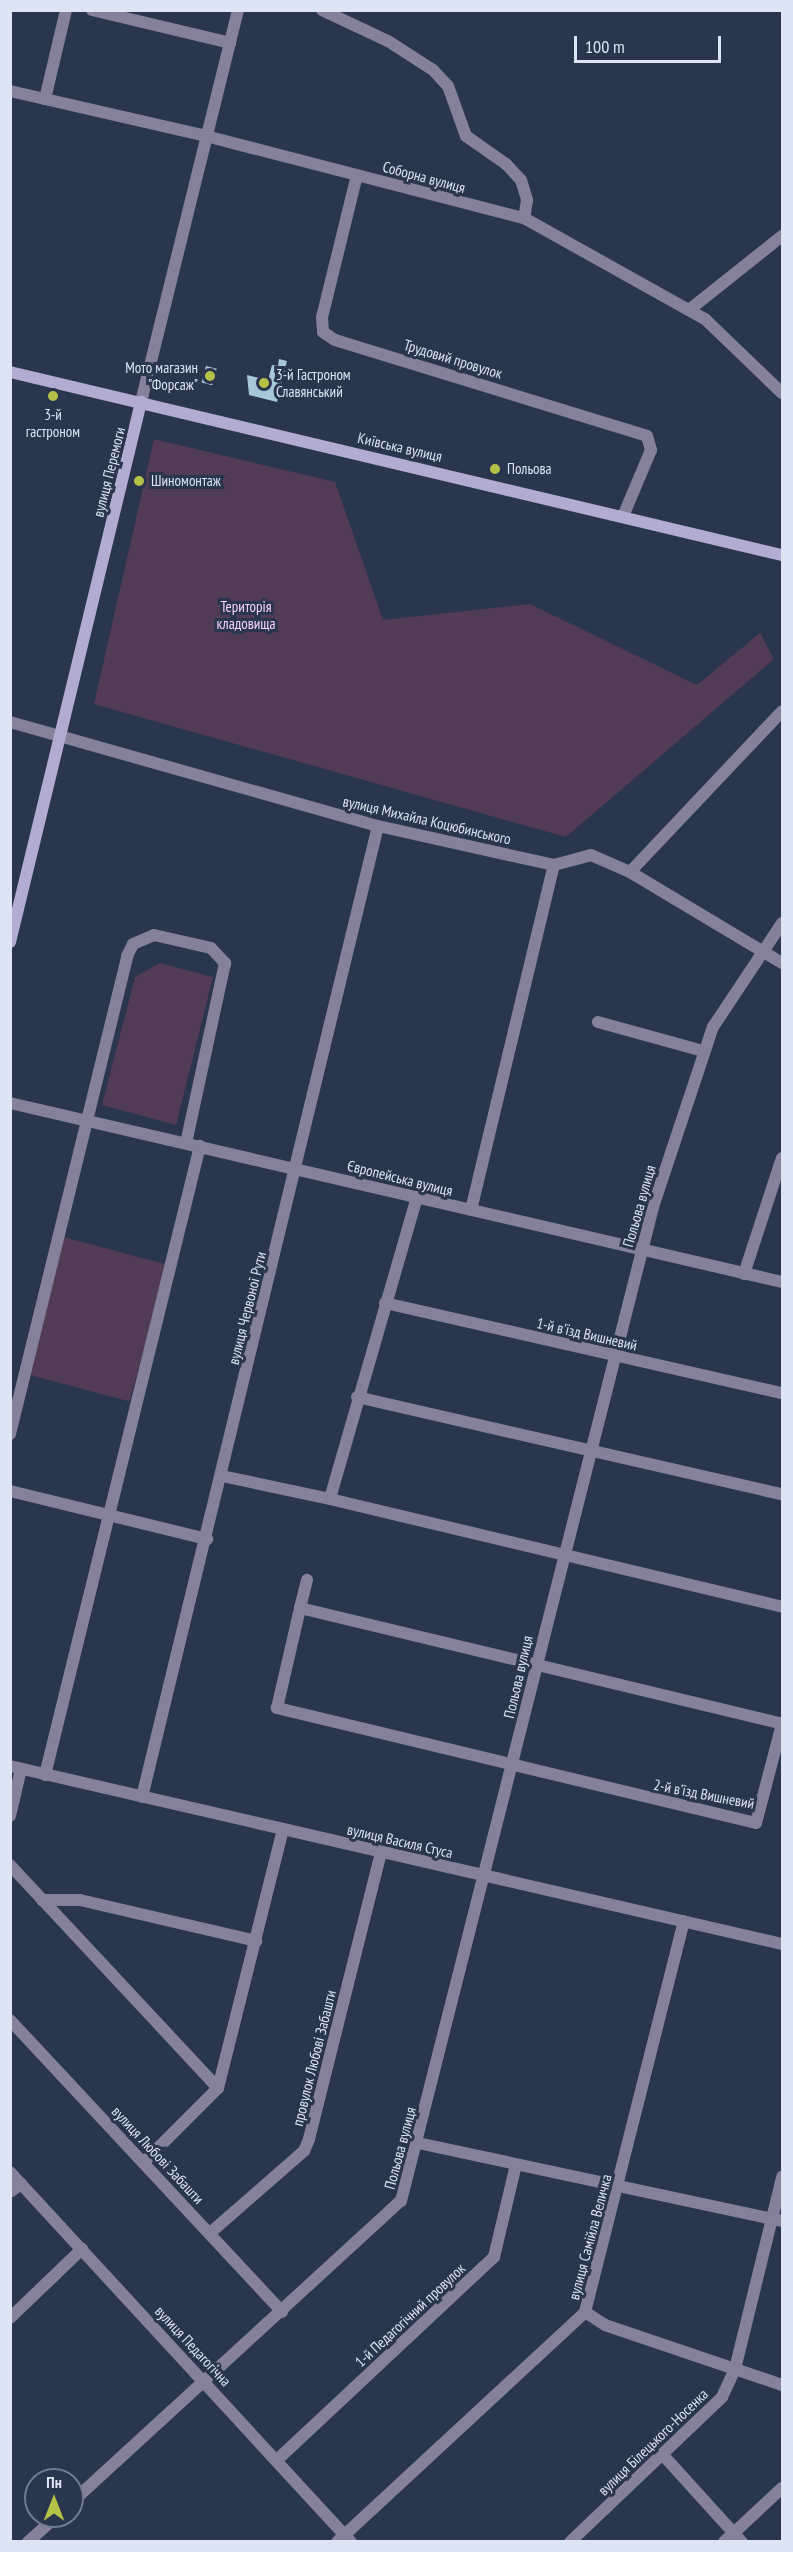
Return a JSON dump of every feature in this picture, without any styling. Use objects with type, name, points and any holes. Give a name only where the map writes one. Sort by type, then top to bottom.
[{"type":"street","points":[[45,99],[66,10]]},
{"type":"street","points":[[92,10],[230,43]]},
{"type":"street","name":"вулиця Перемоги","points":[[10,942],[13,922],[238,10]]},
{"type":"street","points":[[322,10],[406,52],[441,78],[448,86],[466,136],[506,164],[521,180],[527,200],[524,218]]},
{"type":"street","name":"Соборна вулиця","points":[[10,91],[206,136],[524,218],[705,319],[783,393]]},
{"type":"street","name":"Трудовий провулок","points":[[357,175],[322,317],[323,332],[335,340],[647,436],[651,450],[624,514]]},
{"type":"street","points":[[688,310],[783,236]]},
{"type":"street","name":"Київська вулиця","points":[[10,372],[624,514],[783,555]]},
{"type":"street","points":[[630,872],[783,711]]},
{"type":"street","name":"вулиця Михайла Коцюбинського","points":[[10,722],[378,826],[554,865],[591,855],[630,872],[783,963]]},
{"type":"street","name":"вулиця Червоної Рути","points":[[142,1797],[207,1539],[378,826]]},
{"type":"street","points":[[471,1210],[554,865]]},
{"type":"street","name":"Польова вулиця","points":[[84,2491],[206,2382],[401,2201],[418,2143],[563,1553],[642,1249],[703,1052],[733,992],[783,923]]},
{"type":"street","points":[[10,1434],[86,1119],[133,944],[154,935],[211,948],[221,955],[226,972],[186,1143]]},
{"type":"street","points":[[598,1022],[703,1052]]},
{"type":"street","name":"Європейська вулиця","points":[[10,1103],[783,1282]]},
{"type":"street","points":[[45,1774],[200,1146]]},
{"type":"street","points":[[744,1274],[783,1158]]},
{"type":"street","points":[[330,1499],[357,1397],[417,1197]]},
{"type":"street","name":"1-й в'їзд Вишневий","points":[[385,1303],[783,1393]]},
{"type":"street","points":[[357,1397],[783,1494]]},
{"type":"street","points":[[222,1476],[330,1499],[783,1606]]},
{"type":"street","points":[[10,1491],[207,1539]]},
{"type":"street","points":[[307,1580],[277,1708],[511,1768]]},
{"type":"street","points":[[300,1608],[536,1664]]},
{"type":"street","name":"2-й вʼїзд Вишневий","points":[[511,1768],[756,1823],[782,1724],[536,1664]]},
{"type":"street","points":[[10,1816],[16,1768]]},
{"type":"street","name":"вулиця Василя Стуса","points":[[16,1768],[783,1944]]},
{"type":"street","points":[[144,2162],[218,2088],[283,1829]]},
{"type":"street","name":"провулок Любові Забашти","points":[[210,2233],[306,2145],[381,1852]]},
{"type":"street","points":[[10,1865],[218,2088]]},
{"type":"street","points":[[42,1900],[80,1900],[256,1941]]},
{"type":"street","name":"вулиця Самійла Величка","points":[[344,2539],[585,2312],[684,1921]]},
{"type":"street","name":"вулиця Любові Забашти","points":[[10,2020],[282,2312]]},
{"type":"street","points":[[418,2143],[778,2220]]},
{"type":"street","name":"1-й Педагогічний провулок","points":[[277,2460],[494,2258],[516,2165]]},
{"type":"street","name":"вулиця Педагогічна","points":[[10,2172],[277,2460],[344,2539]]},
{"type":"street","name":"вулиця Білецького-Носенка","points":[[570,2541],[712,2410],[735,2369],[778,2220],[783,2177]]},
{"type":"street","points":[[10,2192],[21,2184]]},
{"type":"street","points":[[10,2318],[82,2249]]},
{"type":"street","points":[[585,2312],[605,2325],[783,2385]]},
{"type":"street","points":[[663,2455],[738,2537]]},
{"type":"street","points":[[724,2541],[738,2537],[783,2488]]},
{"type":"street","points":[[28,2541],[43,2528]]},
{"type":"green space","name":"Територія кладовища","points":[[154,439],[335,482],[383,620],[530,604],[697,685],[760,633],[774,659],[566,837],[94,704]]},
{"type":"green space","points":[[160,963],[213,977],[176,1125],[102,1105],[135,977]]},
{"type":"green space","points":[[64,1237],[166,1264],[130,1402],[27,1374]]},
{"type":"building","name":"3-й Гастроном Славянський","points":[[279,359],[287,361],[277,402],[249,395],[247,375],[268,380],[272,365],[278,366]]},
{"type":"building","name":"Мото магазин \"Форсаж\"","points":[[206,366],[217,369],[212,385],[202,382]]},
{"type":"place","name":"Мото магазин \"Форсаж\"","points":[[210,376]]},
{"type":"place","name":"3-й Гастроном Славянський","points":[[264,383]]},
{"type":"place","name":"3-й гастроном","points":[[53,396]]},
{"type":"place","name":"Польова","points":[[495,469]]},
{"type":"place","name":"Шиномонтаж","points":[[139,481]]}]
